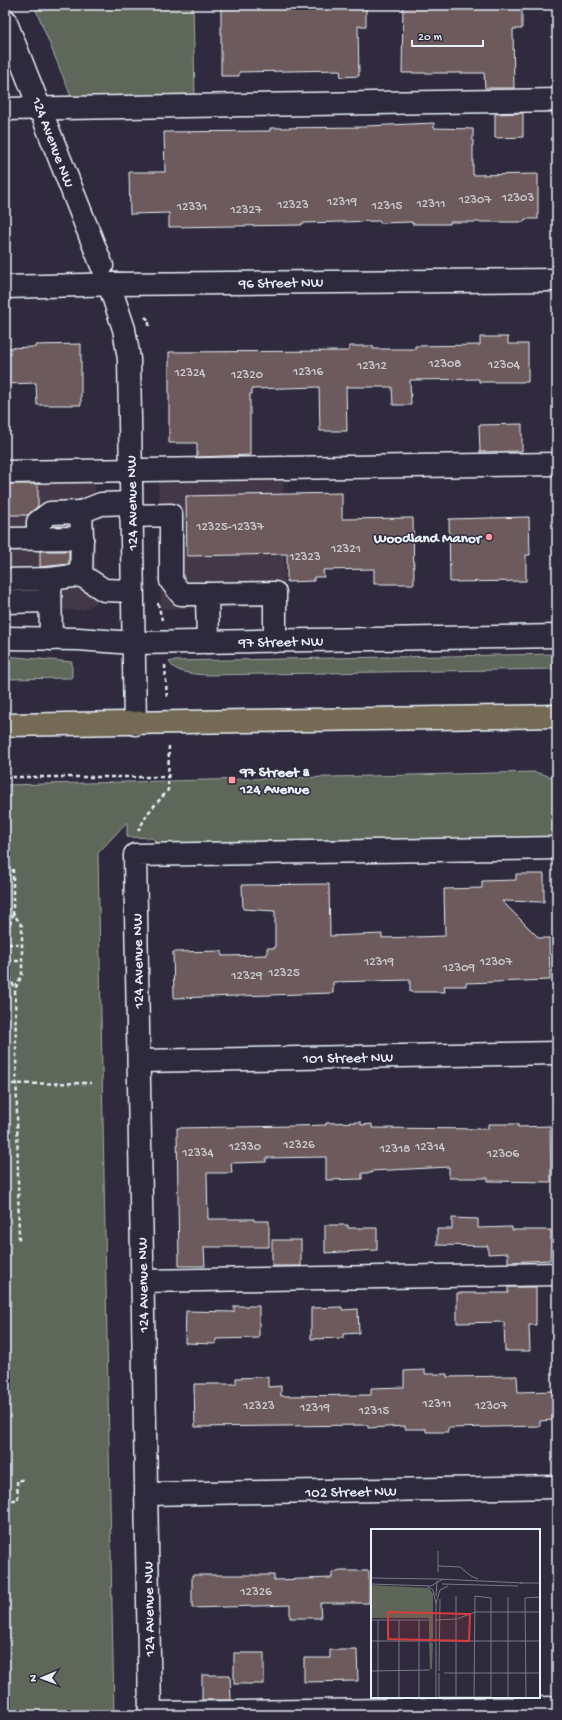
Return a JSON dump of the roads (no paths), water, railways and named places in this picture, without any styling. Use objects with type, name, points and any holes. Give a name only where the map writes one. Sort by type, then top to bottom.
[{"type":"main road","points":[[5,726],[557,716]]},
{"type":"street","name":"124 Avenue NW","points":[[5,20],[111,278],[124,329],[129,360],[135,724]]},
{"type":"street","points":[[5,109],[557,100]]},
{"type":"street","name":"96 Street NW","points":[[5,287],[111,278],[557,280]]},
{"type":"street","points":[[5,472],[557,464]]},
{"type":"street","points":[[38,539],[38,522],[50,512],[81,512],[101,504],[131,510],[171,515],[171,581],[181,594],[275,593],[276,641]]},
{"type":"street","points":[[81,512],[81,576]]},
{"type":"street","points":[[5,540],[82,538]]},
{"type":"street","points":[[5,580],[50,579],[81,576],[104,590],[132,591]]},
{"type":"street","points":[[50,579],[52,639]]},
{"type":"street","points":[[207,594],[208,642]]},
{"type":"street","points":[[5,602],[50,601]]},
{"type":"street","name":"97 Street NW","points":[[5,638],[133,643],[557,636]]},
{"type":"street","name":"124 Avenue NW","points":[[150,1714],[135,855],[557,848]]},
{"type":"street","name":"101 Street NW","points":[[138,1061],[557,1053]]},
{"type":"street","points":[[142,1281],[557,1274]]},
{"type":"street","name":"102 Street NW","points":[[146,1494],[557,1488]]},
{"type":"street","points":[[150,1714],[557,1708]]},
{"type":"place","name":"Woodland Manor","points":[[489,537]]},
{"type":"place","name":"97 Street & 124 Avenue","points":[[232,780]]}]
